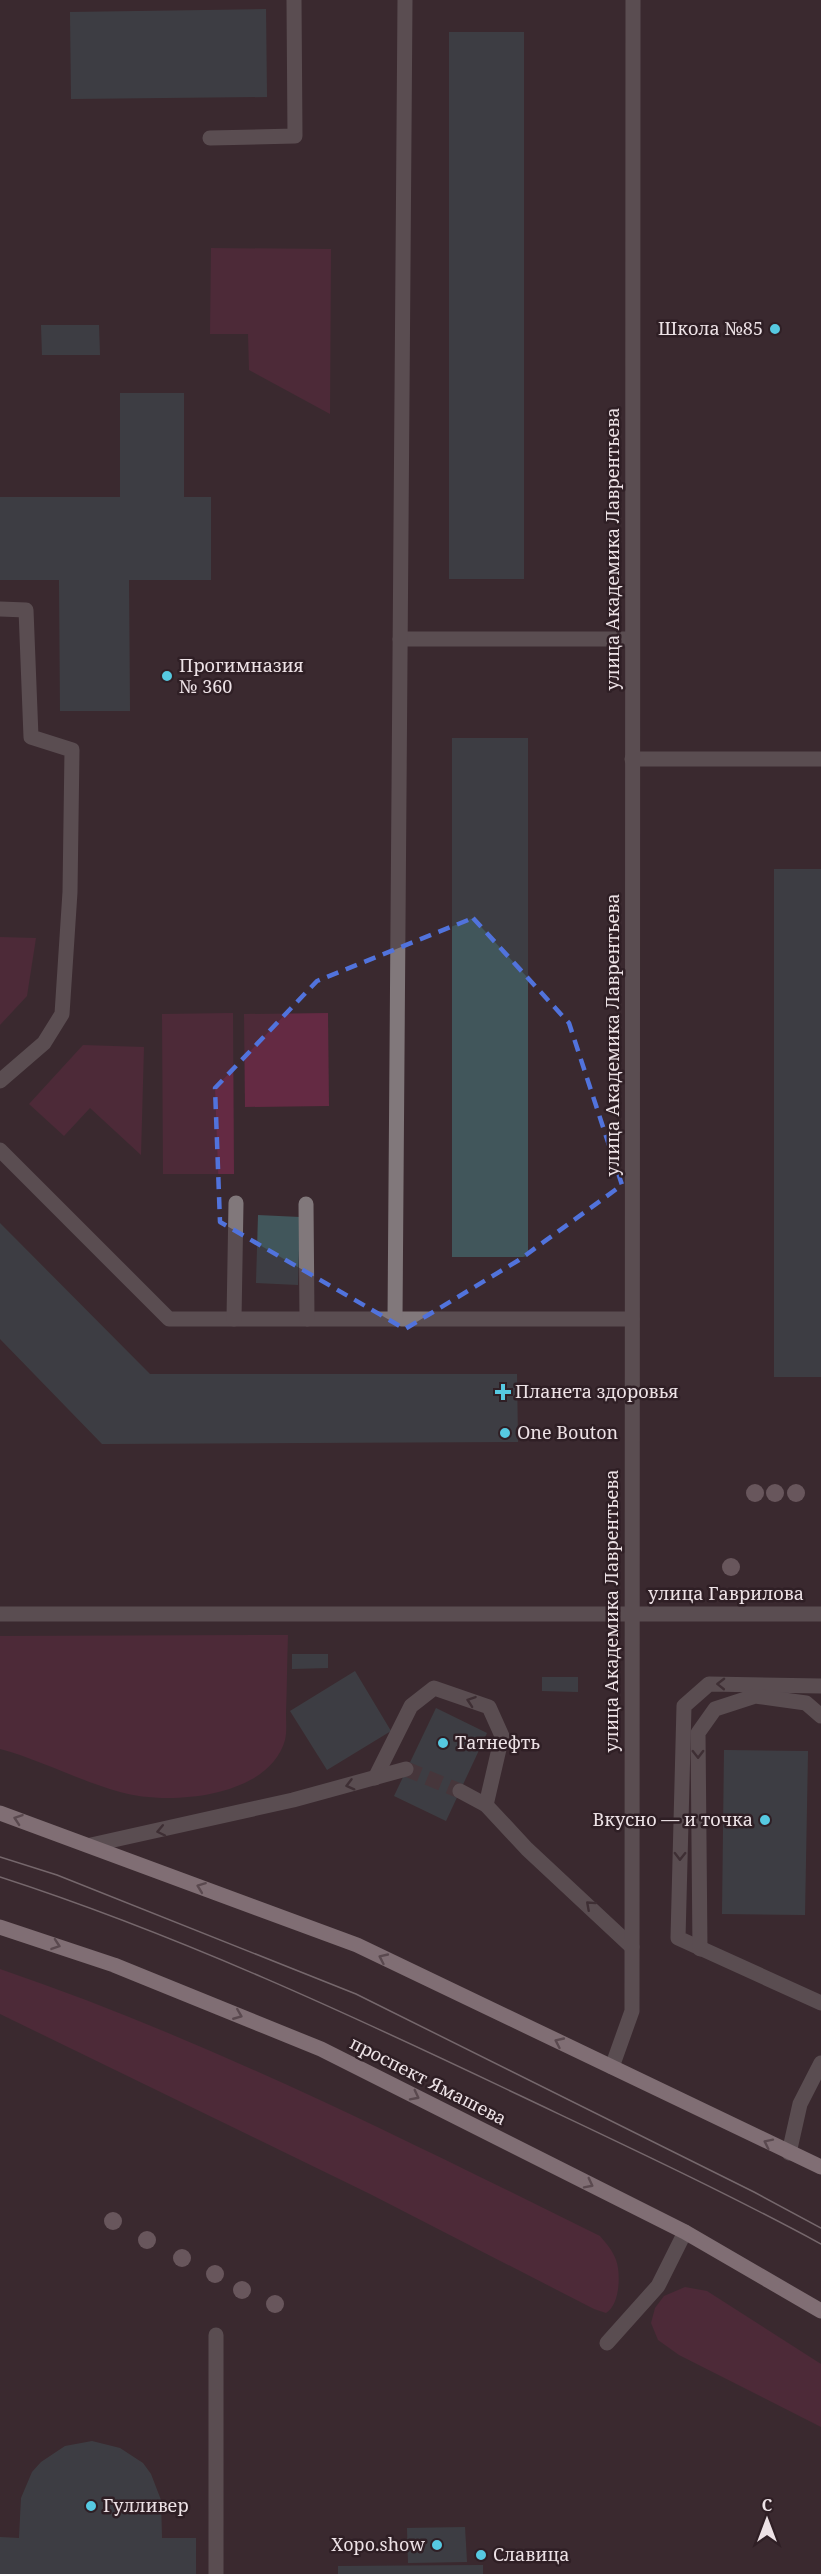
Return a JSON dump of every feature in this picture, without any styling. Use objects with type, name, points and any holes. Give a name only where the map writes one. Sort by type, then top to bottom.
[{"type":"main road","points":[[0,1813],[357,1945],[821,2167]]},
{"type":"main road","name":"проспект Ямашева","points":[[0,1927],[114,1965],[321,2049],[685,2232],[821,2311]]},
{"type":"street","points":[[210,138],[296,136],[294,0]]},
{"type":"street","points":[[395,1319],[405,0]]},
{"type":"street","name":"улица Академика Лаврентьева","points":[[612,2067],[632,2011],[633,0]]},
{"type":"street","points":[[0,609],[26,609],[31,737],[72,750],[70,892],[62,1014],[44,1043],[0,1081]]},
{"type":"street","points":[[400,639],[632,639]]},
{"type":"street","points":[[632,759],[821,759]]},
{"type":"street","points":[[0,1150],[170,1319],[632,1319]]},
{"type":"street","points":[[234,1319],[236,1203]]},
{"type":"street","points":[[306,1204],[307,1319]]},
{"type":"street","name":"улица Гаврилова","points":[[0,1614],[821,1614]]},
{"type":"street","points":[[821,1686],[709,1684],[684,1706],[678,1938],[821,2003]]},
{"type":"street","points":[[375,1778],[411,1706],[434,1688],[489,1707],[502,1736],[486,1805]]},
{"type":"street","points":[[700,1949],[698,1733],[715,1709],[755,1696],[806,1703],[821,1716]]},
{"type":"street","points":[[91,1845],[271,1806],[406,1769]]},
{"type":"street","points":[[460,1791],[486,1805],[527,1849],[632,1947]]},
{"type":"street","points":[[789,2153],[800,2104],[821,2063]]},
{"type":"street","points":[[607,2343],[658,2286],[685,2232]]},
{"type":"street","points":[[216,2335],[216,2574]]},
{"type":"highlighted area","points":[[473,918],[569,1023],[622,1185],[519,1260],[405,1329],[220,1222],[215,1088],[317,981]]},
{"type":"shaded area","points":[[211,248],[331,249],[330,414],[249,370],[248,334],[210,334]]},
{"type":"shaded area","points":[[0,937],[36,938],[27,996],[0,1025]]},
{"type":"shaded area","points":[[233,1013],[234,1174],[163,1174],[162,1014]]},
{"type":"shaded area","points":[[328,1013],[329,1106],[245,1107],[244,1014]]},
{"type":"shaded area","points":[[83,1045],[144,1047],[141,1155],[90,1108],[64,1136],[29,1104]]},
{"type":"shaded area","points":[[288,1635],[285,1740],[275,1759],[259,1775],[238,1786],[189,1797],[140,1796],[105,1787],[0,1749],[0,1636]]},
{"type":"shaded area","points":[[0,1969],[154,2027],[229,2059],[378,2128],[600,2236],[613,2253],[618,2266],[617,2296],[611,2309],[606,2313],[594,2309],[370,2194],[0,2014]]},
{"type":"shaded area","points":[[685,2287],[707,2291],[821,2364],[821,2427],[679,2355],[658,2340],[651,2323],[655,2308],[664,2296]]},
{"type":"building","points":[[266,9],[267,97],[71,99],[70,12]]},
{"type":"building","points":[[449,32],[524,32],[524,579],[449,579]]},
{"type":"building","points":[[41,325],[99,325],[100,355],[42,355]]},
{"type":"building","points":[[120,393],[184,393],[184,497],[211,497],[211,580],[129,580],[130,711],[60,711],[59,580],[0,580],[0,497],[120,497]]},
{"type":"building","points":[[452,738],[528,738],[528,1257],[452,1257]]},
{"type":"building","points":[[774,869],[821,869],[821,1377],[774,1377]]},
{"type":"building","points":[[258,1215],[300,1217],[298,1285],[256,1283]]},
{"type":"building","points":[[0,1223],[150,1374],[517,1374],[518,1442],[102,1444],[0,1339]]},
{"type":"building","points":[[292,1654],[328,1654],[328,1668],[292,1669]]},
{"type":"building","points":[[355,1671],[391,1731],[327,1770],[290,1711]]},
{"type":"building","points":[[542,1677],[578,1677],[578,1692],[542,1691]]},
{"type":"building","points":[[436,1708],[487,1733],[446,1821],[394,1796]]},
{"type":"building","name":"Вкусно — и точка","points":[[724,1750],[808,1751],[805,1915],[722,1914]]},
{"type":"building","name":"Гулливер","points":[[92,2441],[120,2448],[143,2463],[151,2474],[161,2500],[162,2538],[196,2538],[196,2574],[0,2574],[0,2537],[19,2538],[21,2498],[32,2472],[41,2462],[65,2446]]},
{"type":"building","name":"Xopo.show","points":[[465,2527],[467,2562],[408,2563],[407,2528]]},
{"type":"building","points":[[483,2565],[483,2574],[338,2574],[338,2566]]},
{"type":"tunnel","points":[[406,1769],[460,1791]]},
{"type":"tram line","points":[[0,1857],[57,1875],[356,1994],[754,2192],[821,2228]]},
{"type":"tram line","points":[[0,1877],[133,1924],[329,2006],[634,2150],[821,2244]]},
{"type":"place","name":"Школа №85","points":[[775,329]]},
{"type":"place","name":"Прогимназия № 360","points":[[167,676]]},
{"type":"place","name":"Планета здоровья","points":[[503,1392]]},
{"type":"place","name":"One Bouton","points":[[505,1433]]},
{"type":"place","name":"Татнефть","points":[[443,1743]]},
{"type":"place","name":"Вкусно — и точка","points":[[765,1820]]},
{"type":"place","name":"Гулливер","points":[[91,2506]]},
{"type":"place","name":"Xopo.show","points":[[437,2545]]},
{"type":"place","name":"Славица","points":[[481,2555]]}]
